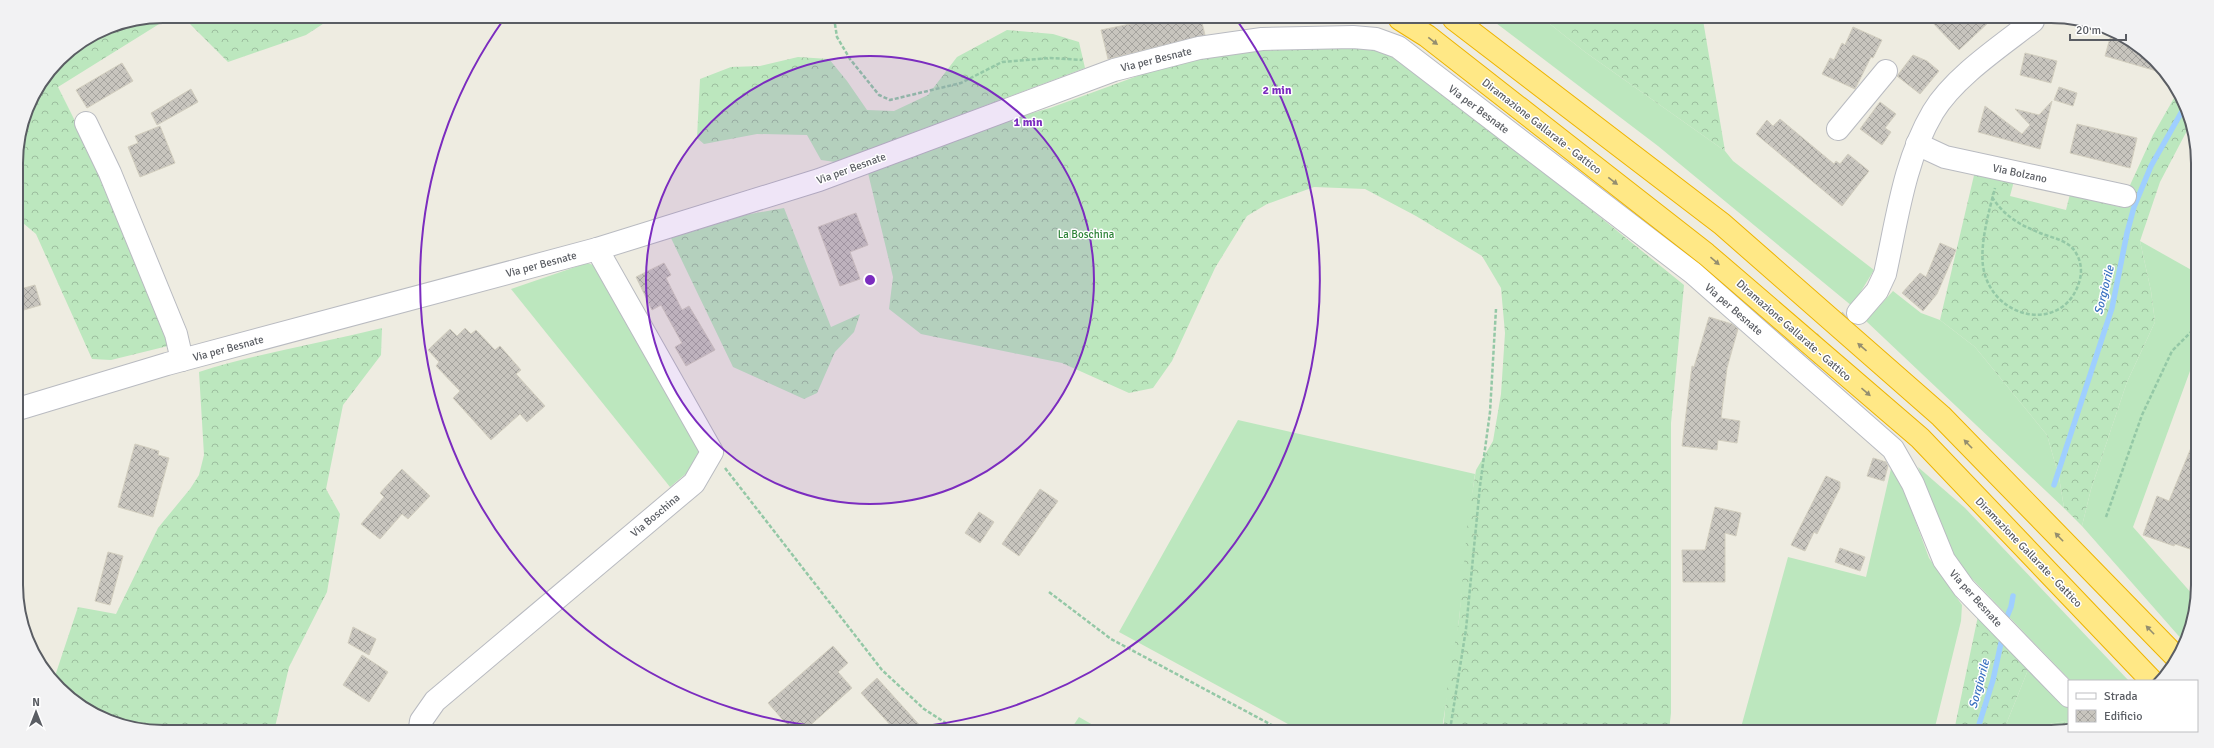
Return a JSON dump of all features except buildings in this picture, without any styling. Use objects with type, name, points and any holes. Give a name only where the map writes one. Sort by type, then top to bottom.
[{"type":"highway","name":"Diramazione Gallarate - Gattico","points":[[1406,23],[1427,36],[1706,254],[1920,438],[2151,680]]},
{"type":"highway","points":[[1459,23],[1722,224],[1941,416],[2173,654]]},
{"type":"street","points":[[1858,312],[1877,291],[1885,274],[1911,159],[1933,111],[1956,85],[1997,48],[2030,23]]},
{"type":"street","name":"Via per Besnate","points":[[23,408],[182,360],[597,249],[819,180],[1105,73],[1199,48],[1262,39],[1353,37],[1376,39],[1398,48],[1693,273],[1803,360],[1893,449],[1913,484],[1944,560],[1964,588],[2068,695]]},
{"type":"street","points":[[1838,130],[1886,71]]},
{"type":"street","points":[[86,123],[110,173],[176,334],[182,360]]},
{"type":"street","name":"Via Bolzano","points":[[1917,144],[1945,157],[2125,196]]},
{"type":"street","points":[[597,249],[712,452]]},
{"type":"street","name":"Via Boschina","points":[[420,725],[421,721],[434,701],[694,483],[712,452]]},
{"type":"path","points":[[835,23],[837,37],[850,59],[879,95],[890,100],[961,83],[1002,62],[1017,60],[1071,58],[1096,62],[1105,73]]},
{"type":"path","points":[[1992,197],[2000,209],[2018,223],[2054,237],[2067,244],[2076,252],[2081,265],[2080,276],[2077,290],[2071,300],[2047,313],[2034,315],[2018,312],[2003,304],[1989,285],[1983,266],[1987,217],[1992,197]]},
{"type":"path","points":[[1451,725],[1466,629],[1480,486],[1490,412],[1496,309]]},
{"type":"path","points":[[2106,517],[2142,415],[2172,352],[2191,332]]},
{"type":"path","points":[[712,452],[882,670],[924,709],[949,725]]},
{"type":"path","points":[[1049,592],[1111,639],[1272,725]]},
{"type":"green space","points":[[161,23],[58,87],[84,139],[172,345],[111,360],[92,359],[36,234],[23,223],[23,154],[30,118],[37,101],[52,78],[64,64],[85,47],[101,37],[118,30],[145,24]]},
{"type":"green space","points":[[189,23],[324,23],[306,35],[228,62]]},
{"type":"green space","points":[[1496,23],[1549,23],[1585,52],[1725,151],[1733,161],[1874,270],[1852,306],[1658,146]]},
{"type":"green space","points":[[1549,23],[1704,23],[1725,151],[1585,52]]},
{"type":"green space","points":[[1007,30],[1053,34],[1079,42],[1085,68],[835,162],[821,160],[807,135],[757,134],[704,144],[697,138],[700,79],[731,67],[760,66],[798,57],[829,59],[847,81],[867,110],[894,111],[928,95],[957,57]]},
{"type":"green space","name":"La Boschina","points":[[1371,45],[1405,59],[1684,285],[1671,423],[1671,713],[1670,725],[1444,725],[1448,681],[1459,620],[1468,518],[1476,470],[1493,441],[1501,394],[1505,333],[1501,288],[1482,256],[1416,216],[1365,189],[1314,187],[1267,204],[1247,216],[1215,268],[1172,361],[1153,388],[1129,393],[1062,363],[921,334],[889,309],[893,277],[868,173],[1000,122],[1050,108],[1173,63],[1237,52]]},
{"type":"green space","points":[[2175,97],[2184,118],[2187,131],[2160,182],[2140,241],[2151,291],[2155,322],[2127,382],[2091,489],[2082,526],[2064,508],[2059,477],[2047,435],[1975,347],[1940,320],[1975,171],[2014,181],[2010,196],[2066,210],[2070,194],[2120,207],[2153,135]]},
{"type":"green space","points":[[784,208],[831,327],[860,314],[854,332],[835,352],[817,393],[804,399],[733,367],[671,238],[745,215]]},
{"type":"green space","points":[[2140,241],[2191,270],[2191,368],[2133,527],[2191,593],[2184,630],[2180,638],[2082,526],[2091,489],[2127,382],[2155,322],[2151,291]]},
{"type":"green space","points":[[587,263],[600,267],[700,450],[695,466],[670,487],[511,289]]},
{"type":"green space","points":[[1893,291],[1921,313],[1940,320],[1975,347],[2047,435],[2059,477],[2064,508],[1866,321]]},
{"type":"green space","points":[[382,328],[381,355],[343,405],[326,489],[340,514],[327,592],[289,667],[275,725],[154,725],[118,718],[101,711],[78,696],[56,674],[78,607],[116,614],[158,528],[190,489],[199,475],[204,455],[199,372],[267,354]]},
{"type":"green space","points":[[1238,420],[1475,474],[1457,633],[1443,725],[1290,725],[1119,632]]},
{"type":"green space","points":[[1893,460],[1929,558],[1962,605],[1961,621],[1935,725],[1742,725],[1788,557],[1866,577]]},
{"type":"green space","points":[[1918,467],[1965,508],[2128,680],[2070,680],[1951,557]]},
{"type":"green space","points":[[1978,616],[2030,665],[2006,725],[1955,725]]},
{"type":"green space","points":[[2030,665],[2068,702],[2068,724],[2066,724],[2065,721],[2045,725],[2006,725]]},
{"type":"green space","points":[[1079,717],[1093,725],[1074,725]]},
{"type":"green space","points":[[2065,721],[2066,724],[2060,725],[2045,725]]},
{"type":"waterway","name":"Sorgiorile","points":[[2054,485],[2112,308],[2127,233],[2134,207],[2151,166],[2181,113]]},
{"type":"waterway","name":"Sorgiorile","points":[[2006,619],[2011,607],[2013,596]]},
{"type":"waterway","name":"Sorgiorile","points":[[1979,725],[1993,680],[2001,643]]},
{"type":"tunnel","points":[[1808,356],[1858,313]]}]
